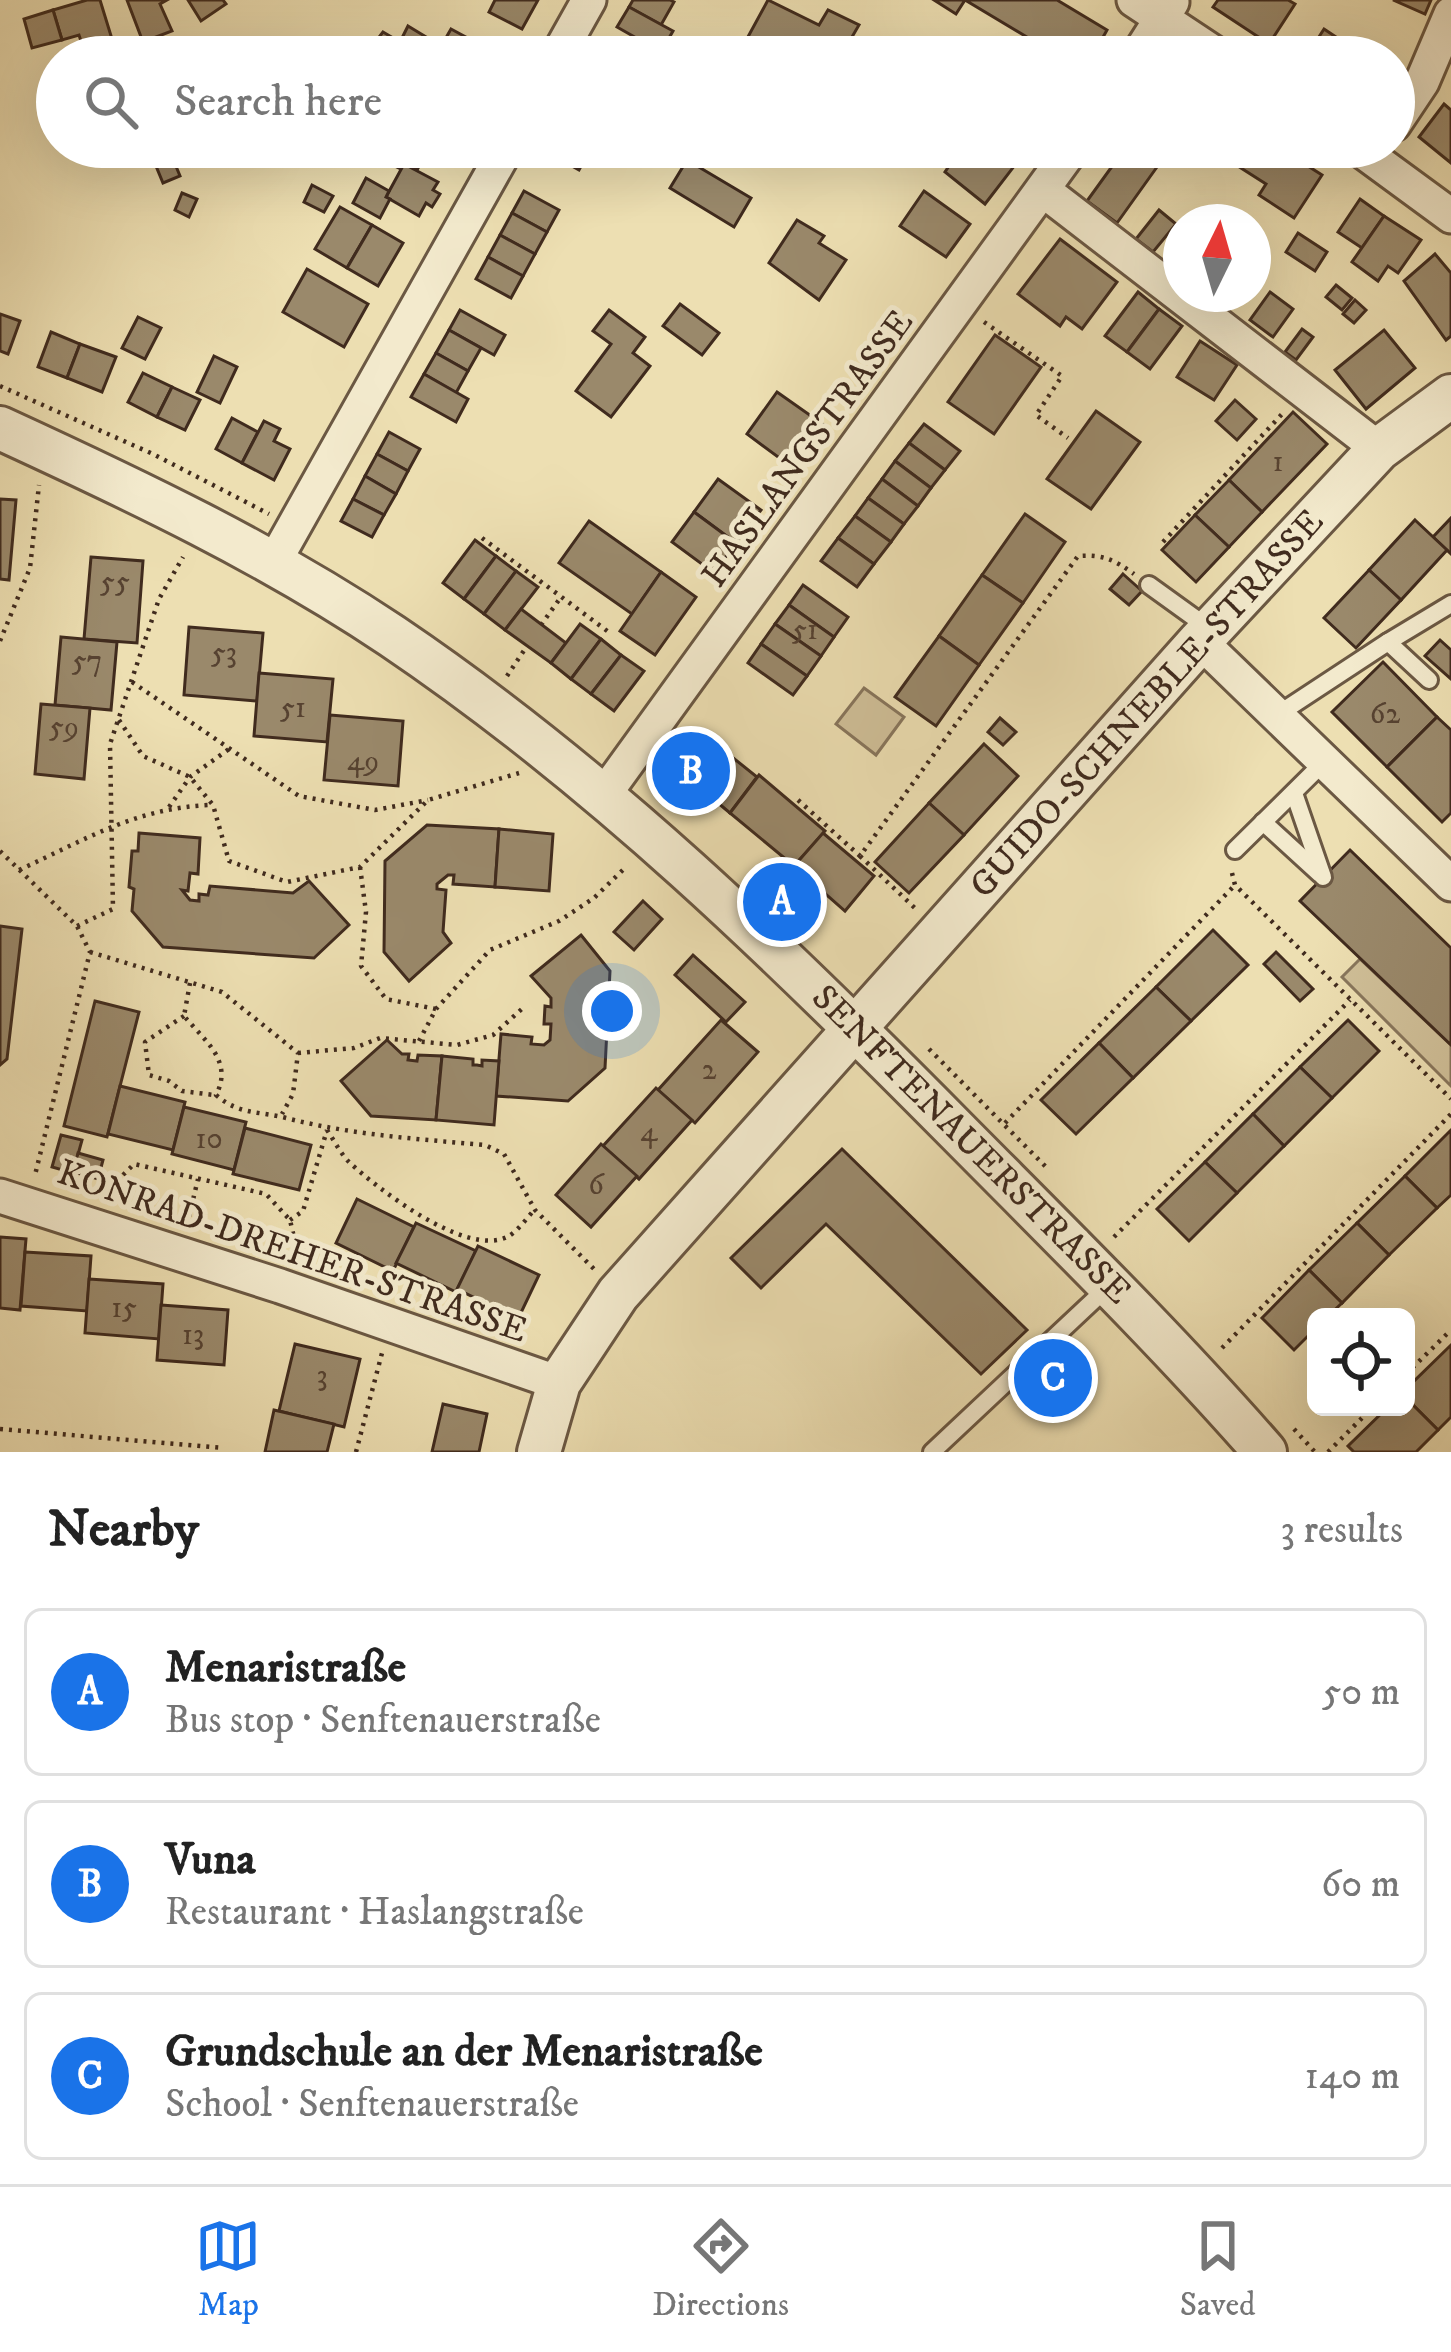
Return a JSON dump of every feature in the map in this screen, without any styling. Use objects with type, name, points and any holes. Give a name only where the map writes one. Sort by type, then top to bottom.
[{"type":"street","points":[[569,36],[589,0]]},
{"type":"street","points":[[1134,0],[1168,10],[1197,36]]},
{"type":"street","points":[[1151,36],[1168,10]]},
{"type":"street","points":[[1415,92],[1447,34]]},
{"type":"street","points":[[274,562],[494,168]]},
{"type":"street","name":"HASLANGSTRASSE","points":[[603,796],[1058,168]]},
{"type":"street","points":[[1392,168],[1451,215]]},
{"type":"street","points":[[1043,190],[1379,449]]},
{"type":"street","name":"GUIDO-SCHNEBLE-STRASSE","points":[[539,1452],[559,1383],[618,1294],[1205,635],[1379,449],[1451,396]]},
{"type":"street","name":"SENFTENAUERSTRASSE","points":[[0,428],[164,504],[274,562],[392,636],[534,764],[603,796],[854,1025],[1111,1284],[1265,1452]]},
{"type":"street","points":[[1205,635],[1276,715],[1451,884]]},
{"type":"street","name":"KONRAD-DREHER-STRASSE","points":[[14,1200],[559,1383]]},
{"type":"lane","points":[[1153,592],[1205,635]]},
{"type":"lane","points":[[1276,715],[1451,604]]},
{"type":"lane","points":[[1388,642],[1429,680]]},
{"type":"lane","points":[[1235,850],[1325,761]]},
{"type":"lane","points":[[1263,823],[1323,877],[1294,793]]},
{"type":"lane","points":[[932,1452],[1111,1284]]},
{"type":"path","points":[[961,306],[1062,376],[1036,415],[1068,438]]},
{"type":"path","points":[[1163,542],[1303,392]]},
{"type":"path","points":[[0,641],[30,568],[40,481],[28,476]]},
{"type":"path","points":[[482,538],[610,633]]},
{"type":"path","points":[[77,926],[113,909],[110,744],[159,599],[186,552],[197,559]]},
{"type":"path","points":[[860,856],[1078,556],[1096,554],[1114,560],[1153,592]]},
{"type":"path","points":[[542,625],[561,597]]},
{"type":"path","points":[[506,678],[527,646]]},
{"type":"path","points":[[132,682],[299,796],[375,810],[428,800],[534,764]]},
{"type":"path","points":[[118,719],[142,756],[190,777],[213,805],[229,861],[286,883],[360,867],[428,800]]},
{"type":"path","points":[[169,807],[190,777],[230,748]]},
{"type":"path","points":[[500,760],[534,764]]},
{"type":"path","points":[[798,800],[940,931]]},
{"type":"path","points":[[19,870],[110,825],[169,807],[213,805]]},
{"type":"path","points":[[1235,850],[1231,869],[1235,886],[1451,1099]]},
{"type":"path","points":[[0,851],[77,926],[90,952],[14,1200]]},
{"type":"path","points":[[419,1041],[436,1009],[490,950],[559,921],[594,898],[627,866]]},
{"type":"path","points":[[360,867],[366,912],[361,966],[386,999],[436,1009]]},
{"type":"path","points":[[1004,1124],[1235,886]]},
{"type":"path","points":[[90,952],[222,992],[298,1053],[354,1048],[380,1037],[457,1045],[493,1035],[523,1008]]},
{"type":"path","points":[[190,982],[184,1016],[145,1042],[149,1075],[182,1091],[216,1095],[232,1108],[327,1130],[484,1145],[504,1154],[535,1210],[618,1294]]},
{"type":"path","points":[[1114,1238],[1350,1000]]},
{"type":"path","points":[[184,1016],[217,1050],[223,1073],[216,1095]]},
{"type":"path","points":[[281,1116],[293,1094],[298,1053]]},
{"type":"path","points":[[1222,1348],[1451,1114]]},
{"type":"path","points":[[327,1130],[347,1160],[412,1213],[440,1227],[486,1240],[507,1237],[535,1210]]},
{"type":"path","points":[[290,1220],[303,1211],[327,1130]]},
{"type":"path","points":[[101,1228],[112,1186],[134,1164],[266,1194],[290,1220],[295,1242],[280,1286]]},
{"type":"path","points":[[181,1253],[198,1179]]},
{"type":"path","points":[[356,1452],[389,1324]]},
{"type":"path","points":[[1415,1365],[1451,1330]]},
{"type":"path","points":[[1328,1452],[1364,1416]]},
{"type":"path","points":[[0,1429],[223,1448]]},
{"type":"shaded area","points":[[864,688],[904,717],[876,755],[836,724]]},
{"type":"shaded area","points":[[1360,959],[1451,1045],[1451,1086],[1342,977]]},
{"type":"building","points":[[100,0],[111,36],[61,36],[53,10]]},
{"type":"building","points":[[127,0],[167,0],[160,4],[172,31],[141,36]]},
{"type":"building","points":[[188,0],[223,0],[226,4],[201,21]]},
{"type":"building","points":[[495,0],[538,0],[522,29],[489,12]]},
{"type":"building","points":[[633,0],[674,2],[661,25],[629,7]]},
{"type":"building","points":[[768,0],[819,25],[828,10],[859,25],[853,36],[748,36]]},
{"type":"building","points":[[934,0],[965,0],[956,14]]},
{"type":"building","points":[[965,0],[1057,0],[1107,30],[1104,36],[1025,36]]},
{"type":"building","points":[[1218,0],[1288,0],[1295,4],[1274,36],[1257,36],[1213,7]]},
{"type":"building","points":[[1393,0],[1431,0],[1425,14]]},
{"type":"building","points":[[629,7],[673,31],[670,36],[633,36],[617,27]]},
{"type":"building","points":[[53,10],[61,36],[36,36],[32,48],[24,19]]},
{"type":"building","points":[[408,26],[424,36],[403,36]]},
{"type":"building","points":[[1444,104],[1451,110],[1451,163],[1419,137]]},
{"type":"building","points":[[157,168],[177,168],[180,176],[163,183]]},
{"type":"building","points":[[402,168],[438,182],[433,190],[440,194],[432,207],[426,203],[419,216],[386,197]]},
{"type":"building","points":[[682,168],[700,168],[751,198],[734,227],[670,188]]},
{"type":"building","points":[[948,168],[1013,168],[985,204],[945,172]]},
{"type":"building","points":[[1111,168],[1156,168],[1117,223],[1087,201]]},
{"type":"building","points":[[1241,168],[1311,168],[1322,175],[1294,218],[1259,195],[1266,184]]},
{"type":"building","points":[[366,178],[389,191],[380,218],[353,203]]},
{"type":"building","points":[[312,185],[333,196],[324,212],[304,202]]},
{"type":"building","points":[[524,191],[559,210],[547,232],[512,213]]},
{"type":"building","points":[[924,191],[970,224],[946,257],[900,226]]},
{"type":"building","points":[[182,193],[197,199],[189,217],[175,210]]},
{"type":"building","points":[[1360,199],[1384,216],[1362,248],[1338,232]]},
{"type":"building","points":[[340,207],[372,225],[347,268],[315,249]]},
{"type":"building","points":[[1159,210],[1163,213],[1163,240],[1153,252],[1136,239]]},
{"type":"building","points":[[512,213],[547,232],[535,254],[500,235]]},
{"type":"building","points":[[1384,216],[1421,240],[1398,273],[1388,266],[1378,281],[1352,262]]},
{"type":"building","points":[[797,220],[824,236],[819,243],[846,260],[819,300],[769,263]]},
{"type":"building","points":[[372,225],[403,243],[378,286],[347,268]]},
{"type":"building","points":[[1298,233],[1327,252],[1315,271],[1286,252]]},
{"type":"building","points":[[500,235],[535,254],[523,276],[488,257]]},
{"type":"building","points":[[1060,239],[1117,282],[1082,329],[1066,317],[1060,326],[1018,294]]},
{"type":"building","points":[[1435,254],[1451,273],[1451,336],[1446,340],[1404,281]]},
{"type":"building","points":[[488,257],[523,276],[511,298],[476,279]]},
{"type":"building","points":[[307,269],[368,304],[344,347],[283,312]]},
{"type":"building","points":[[1336,285],[1352,298],[1342,310],[1326,297]]},
{"type":"building","points":[[1138,292],[1159,309],[1127,352],[1105,336]]},
{"type":"building","points":[[1271,293],[1293,309],[1273,337],[1250,320],[1256,312],[1271,312]]},
{"type":"building","points":[[1355,300],[1366,310],[1354,323],[1343,314]]},
{"type":"building","points":[[680,304],[719,333],[702,355],[663,326]]},
{"type":"building","points":[[1159,309],[1182,326],[1150,369],[1127,352]]},
{"type":"building","points":[[460,310],[505,335],[494,355],[449,330]]},
{"type":"building","points":[[609,310],[645,337],[633,353],[650,366],[611,417],[576,391],[611,344],[593,331]]},
{"type":"building","points":[[0,314],[20,321],[8,354],[0,351]]},
{"type":"building","points":[[138,317],[161,328],[145,359],[122,348]]},
{"type":"building","points":[[1302,329],[1313,337],[1296,360],[1285,352]]},
{"type":"building","points":[[449,330],[481,348],[468,371],[436,353]]},
{"type":"building","points":[[1384,330],[1415,368],[1366,409],[1335,370]]},
{"type":"building","points":[[51,332],[80,344],[67,378],[38,367]]},
{"type":"building","points":[[995,335],[1041,367],[994,434],[948,402]]},
{"type":"building","points":[[1200,341],[1237,365],[1214,400],[1177,377]]},
{"type":"building","points":[[80,344],[116,357],[102,392],[67,378]]},
{"type":"building","points":[[436,353],[468,371],[456,393],[424,374]]},
{"type":"building","points":[[214,356],[237,367],[220,403],[197,392]]},
{"type":"building","points":[[143,373],[172,387],[157,417],[128,402]]},
{"type":"building","points":[[424,374],[468,399],[456,422],[411,397]]},
{"type":"building","points":[[172,387],[200,400],[185,430],[157,417]]},
{"type":"building","points":[[777,392],[824,425],[793,468],[747,434]]},
{"type":"building","points":[[1235,400],[1256,419],[1237,440],[1216,421]]},
{"type":"building","points":[[1096,411],[1140,442],[1091,509],[1047,479]]},
{"type":"building","points":[[1293,412],[1327,444],[1262,512],[1229,480]]},
{"type":"building","points":[[232,418],[258,432],[242,463],[216,449]]},
{"type":"building","points":[[264,421],[280,429],[274,441],[290,449],[274,480],[242,463]]},
{"type":"building","points":[[924,424],[960,451],[945,470],[909,443]]},
{"type":"building","points":[[389,432],[420,449],[408,471],[377,454]]},
{"type":"building","points":[[909,443],[945,470],[931,488],[895,461]]},
{"type":"building","points":[[377,454],[408,471],[396,494],[365,476]]},
{"type":"building","points":[[895,461],[931,488],[918,506],[882,479]]},
{"type":"building","points":[[365,476],[396,494],[384,515],[353,499]]},
{"type":"building","points":[[718,479],[761,510],[736,543],[694,512]]},
{"type":"building","points":[[882,479],[918,506],[904,524],[868,498]]},
{"type":"building","points":[[1229,480],[1262,512],[1229,547],[1195,515]]},
{"type":"building","points":[[868,498],[904,524],[891,542],[855,516]]},
{"type":"building","points":[[0,499],[16,500],[9,580],[0,579]]},
{"type":"building","points":[[353,499],[384,515],[372,537],[341,521]]},
{"type":"building","points":[[694,512],[736,543],[714,573],[672,542]]},
{"type":"building","points":[[1025,514],[1065,542],[1023,603],[982,575]]},
{"type":"building","points":[[1195,515],[1229,547],[1196,582],[1162,550]]},
{"type":"building","points":[[855,516],[891,542],[874,564],[838,538]]},
{"type":"building","points":[[1451,518],[1451,554],[1433,537]]},
{"type":"building","points":[[1415,520],[1447,550],[1401,600],[1369,570]]},
{"type":"building","points":[[589,521],[661,572],[632,614],[559,563]]},
{"type":"building","points":[[838,538],[874,564],[857,587],[821,561]]},
{"type":"building","points":[[475,540],[496,556],[464,599],[443,583]]},
{"type":"building","points":[[496,556],[516,571],[484,614],[464,599]]},
{"type":"building","points":[[91,557],[143,561],[137,643],[84,639]]},
{"type":"building","points":[[1369,570],[1401,600],[1356,648],[1324,618]]},
{"type":"building","points":[[516,571],[538,587],[505,630],[484,614]]},
{"type":"building","points":[[661,572],[696,597],[655,655],[620,631]]},
{"type":"building","points":[[1123,574],[1142,591],[1129,605],[1110,589]]},
{"type":"building","points":[[982,575],[1023,603],[979,665],[939,636]]},
{"type":"building","points":[[803,585],[848,617],[834,637],[789,605]]},
{"type":"building","points":[[789,605],[834,637],[821,656],[775,624]]},
{"type":"building","points":[[521,609],[566,643],[551,663],[505,630]]},
{"type":"building","points":[[580,624],[601,639],[571,679],[551,663]]},
{"type":"building","points":[[775,624],[821,656],[807,676],[761,644]]},
{"type":"building","points":[[189,627],[263,633],[257,701],[184,695]]},
{"type":"building","points":[[939,636],[979,665],[936,726],[895,697]]},
{"type":"building","points":[[61,637],[117,642],[111,710],[55,705]]},
{"type":"building","points":[[601,639],[621,655],[591,694],[571,679]]},
{"type":"building","points":[[1440,640],[1451,650],[1451,679],[1425,656]]},
{"type":"building","points":[[761,644],[807,676],[793,695],[748,663]]},
{"type":"building","points":[[621,655],[644,671],[614,711],[591,694]]},
{"type":"building","points":[[1383,662],[1437,717],[1387,767],[1332,712]]},
{"type":"building","points":[[259,673],[333,679],[327,742],[254,736]]},
{"type":"building","points":[[41,704],[90,708],[84,779],[35,774]]},
{"type":"building","points":[[330,715],[403,721],[398,786],[324,780]]},
{"type":"building","points":[[1437,717],[1451,730],[1451,813],[1442,822],[1387,767]]},
{"type":"building","points":[[1000,718],[1016,732],[1003,745],[988,732]]},
{"type":"building","points":[[702,733],[757,777],[730,813],[674,766]]},
{"type":"building","points":[[984,744],[1018,776],[964,835],[929,803]]},
{"type":"building","points":[[759,775],[825,831],[794,866],[730,813]]},
{"type":"building","points":[[929,803],[964,835],[909,893],[875,862]]},
{"type":"building","points":[[427,825],[499,829],[495,887],[453,884],[454,875],[437,884],[437,889],[446,890],[443,932],[451,943],[409,981],[384,952],[385,861]]},
{"type":"building","points":[[499,829],[553,834],[549,891],[495,887]]},
{"type":"building","points":[[139,833],[200,838],[198,874],[190,873],[188,891],[182,890],[190,900],[208,895],[210,886],[293,893],[309,881],[349,925],[314,958],[163,947],[132,911],[132,851],[138,851]]},
{"type":"building","points":[[823,833],[874,876],[845,911],[794,866]]},
{"type":"building","points":[[1350,850],[1451,948],[1451,1045],[1300,901]]},
{"type":"building","points":[[643,901],[662,919],[634,950],[614,932]]},
{"type":"building","points":[[0,926],[22,929],[7,1059],[0,1065]]},
{"type":"building","points":[[1213,930],[1248,965],[1191,1021],[1156,987]]},
{"type":"building","points":[[581,935],[610,971],[605,1068],[568,1101],[496,1096],[501,1034],[532,1037],[531,1044],[544,1045],[550,1040],[551,1024],[544,1024],[545,1006],[551,1007],[551,998],[531,976]]},
{"type":"building","points":[[1276,952],[1313,989],[1300,1001],[1264,964]]},
{"type":"building","points":[[693,955],[745,1002],[726,1022],[675,975]]},
{"type":"building","points":[[1156,987],[1191,1021],[1133,1078],[1099,1043]]},
{"type":"building","points":[[95,1001],[139,1012],[107,1137],[64,1126]]},
{"type":"building","points":[[721,1020],[758,1052],[695,1123],[658,1090]]},
{"type":"building","points":[[1348,1020],[1379,1051],[1332,1098],[1300,1067]]},
{"type":"building","points":[[387,1040],[402,1054],[409,1054],[408,1060],[417,1061],[418,1055],[442,1056],[436,1120],[371,1116],[341,1081]]},
{"type":"building","points":[[1099,1043],[1133,1078],[1076,1134],[1041,1100]]},
{"type":"building","points":[[442,1056],[473,1059],[473,1065],[482,1066],[482,1060],[499,1061],[494,1125],[436,1120]]},
{"type":"building","points":[[1300,1067],[1332,1098],[1284,1146],[1253,1114]]},
{"type":"building","points":[[120,1086],[185,1102],[173,1150],[108,1134]]},
{"type":"building","points":[[656,1088],[692,1120],[639,1179],[603,1146]]},
{"type":"building","points":[[184,1107],[246,1122],[234,1170],[172,1154]]},
{"type":"building","points":[[1253,1114],[1284,1146],[1237,1193],[1205,1162]]},
{"type":"building","points":[[245,1128],[311,1145],[299,1190],[233,1174]]},
{"type":"building","points":[[1451,1130],[1451,1195],[1437,1208],[1405,1176]]},
{"type":"building","points":[[61,1135],[82,1140],[73,1173],[52,1167]]},
{"type":"building","points":[[601,1144],[637,1176],[591,1227],[556,1195]]},
{"type":"building","points":[[842,1149],[1027,1330],[981,1374],[826,1224],[761,1288],[731,1258]]},
{"type":"building","points":[[78,1153],[103,1160],[98,1179],[73,1172]]},
{"type":"building","points":[[1205,1162],[1237,1193],[1189,1241],[1157,1209]]},
{"type":"building","points":[[1405,1176],[1437,1208],[1389,1255],[1357,1223]]},
{"type":"building","points":[[357,1199],[414,1227],[393,1271],[336,1243]]},
{"type":"building","points":[[416,1223],[476,1251],[456,1292],[396,1263]]},
{"type":"building","points":[[1357,1223],[1389,1255],[1342,1303],[1309,1270]]},
{"type":"building","points":[[0,1237],[26,1239],[20,1310],[0,1308]]},
{"type":"building","points":[[478,1246],[539,1275],[518,1319],[457,1289]]},
{"type":"building","points":[[25,1252],[91,1256],[87,1311],[21,1306]]},
{"type":"building","points":[[1309,1270],[1342,1303],[1337,1308],[1307,1308],[1307,1337],[1294,1350],[1262,1318]]},
{"type":"building","points":[[89,1279],[163,1284],[159,1339],[85,1333]]},
{"type":"building","points":[[161,1305],[228,1310],[224,1365],[157,1360]]},
{"type":"building","points":[[295,1344],[360,1359],[344,1427],[279,1411]]},
{"type":"building","points":[[1451,1345],[1451,1417],[1438,1430],[1415,1407],[1415,1380]]},
{"type":"building","points":[[443,1404],[487,1414],[479,1452],[432,1452]]},
{"type":"building","points":[[1415,1407],[1438,1430],[1416,1452],[1354,1452],[1348,1446],[1379,1416],[1415,1416]]},
{"type":"building","points":[[274,1410],[334,1424],[327,1452],[265,1452]]},
{"type":"place","name":"Vuna","points":[[691,771]]},
{"type":"place","name":"Menaristraße","points":[[782,902]]},
{"type":"place","name":"Grundschule an der Menaristraße","points":[[1053,1378]]}]
